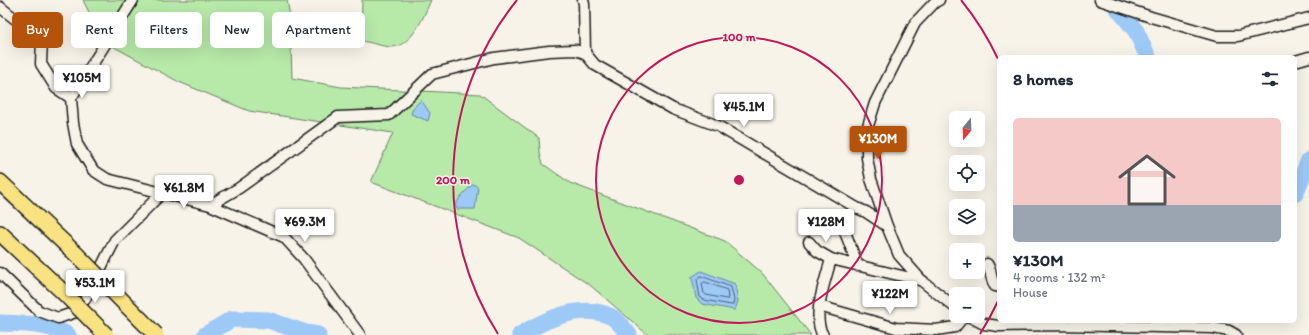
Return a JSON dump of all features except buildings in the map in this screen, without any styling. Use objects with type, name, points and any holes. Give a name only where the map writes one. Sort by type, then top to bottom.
[{"type":"highway","points":[[0,182],[77,255],[156,335]]},
{"type":"highway","points":[[0,233],[106,335]]},
{"type":"street","points":[[133,0],[71,98],[73,123],[77,144],[93,170],[108,179],[210,205],[284,237],[304,259],[360,335]]},
{"type":"street","points":[[582,0],[584,4],[585,53]]},
{"type":"street","points":[[939,0],[935,2],[915,23],[875,103],[867,129],[867,158],[871,179],[887,226],[899,255],[923,282],[949,302]]},
{"type":"street","points":[[1100,0],[1151,17],[1217,36],[1238,36],[1309,18]]},
{"type":"street","points":[[0,7],[42,40],[41,64],[56,88],[71,98]]},
{"type":"street","points":[[210,205],[239,188],[338,117],[389,115],[432,74],[494,58],[575,50],[585,53],[595,65],[673,109],[718,126],[866,212],[887,226]]},
{"type":"street","points":[[1297,60],[1309,57]]},
{"type":"street","points":[[0,273],[39,311],[58,318],[76,312],[85,299],[114,240],[163,192]]},
{"type":"street","points":[[842,224],[858,266]]},
{"type":"street","points":[[809,242],[818,251],[831,259],[923,282]]},
{"type":"street","points":[[823,335],[820,331],[818,323],[819,306],[831,259]]},
{"type":"street","points":[[987,264],[990,267],[991,281],[997,286]]},
{"type":"street","points":[[819,306],[896,328],[936,330],[955,327],[958,323]]},
{"type":"street","points":[[982,323],[999,326],[1120,324],[1229,331],[1236,335]]},
{"type":"green space","points":[[83,0],[287,0],[289,12],[272,12],[272,48],[291,48],[292,78],[341,87],[480,94],[539,138],[543,164],[570,183],[725,241],[762,273],[811,335],[648,335],[591,286],[519,238],[371,182],[393,133],[249,111],[179,82],[116,48],[127,48],[127,12],[89,12]]},
{"type":"green space","points":[[362,0],[431,0],[421,22],[411,36],[406,41],[392,47],[365,42],[365,12],[362,12]]},
{"type":"water","points":[[421,100],[430,113],[428,121],[411,114],[413,108]]},
{"type":"water","points":[[473,184],[478,187],[475,209],[457,209],[455,205],[461,196]]},
{"type":"water","points":[[701,271],[735,284],[738,301],[735,310],[702,304],[696,298],[692,277]]},
{"type":"waterway","points":[[1111,0],[1136,31],[1147,55]]},
{"type":"waterway","points":[[1297,189],[1309,160]]},
{"type":"waterway","points":[[520,335],[541,323],[564,314],[589,311],[612,317],[629,335]]},
{"type":"waterway","points":[[205,335],[232,319],[268,320],[306,333],[318,335]]},
{"type":"waterway","points":[[0,323],[43,326],[68,335]]}]
